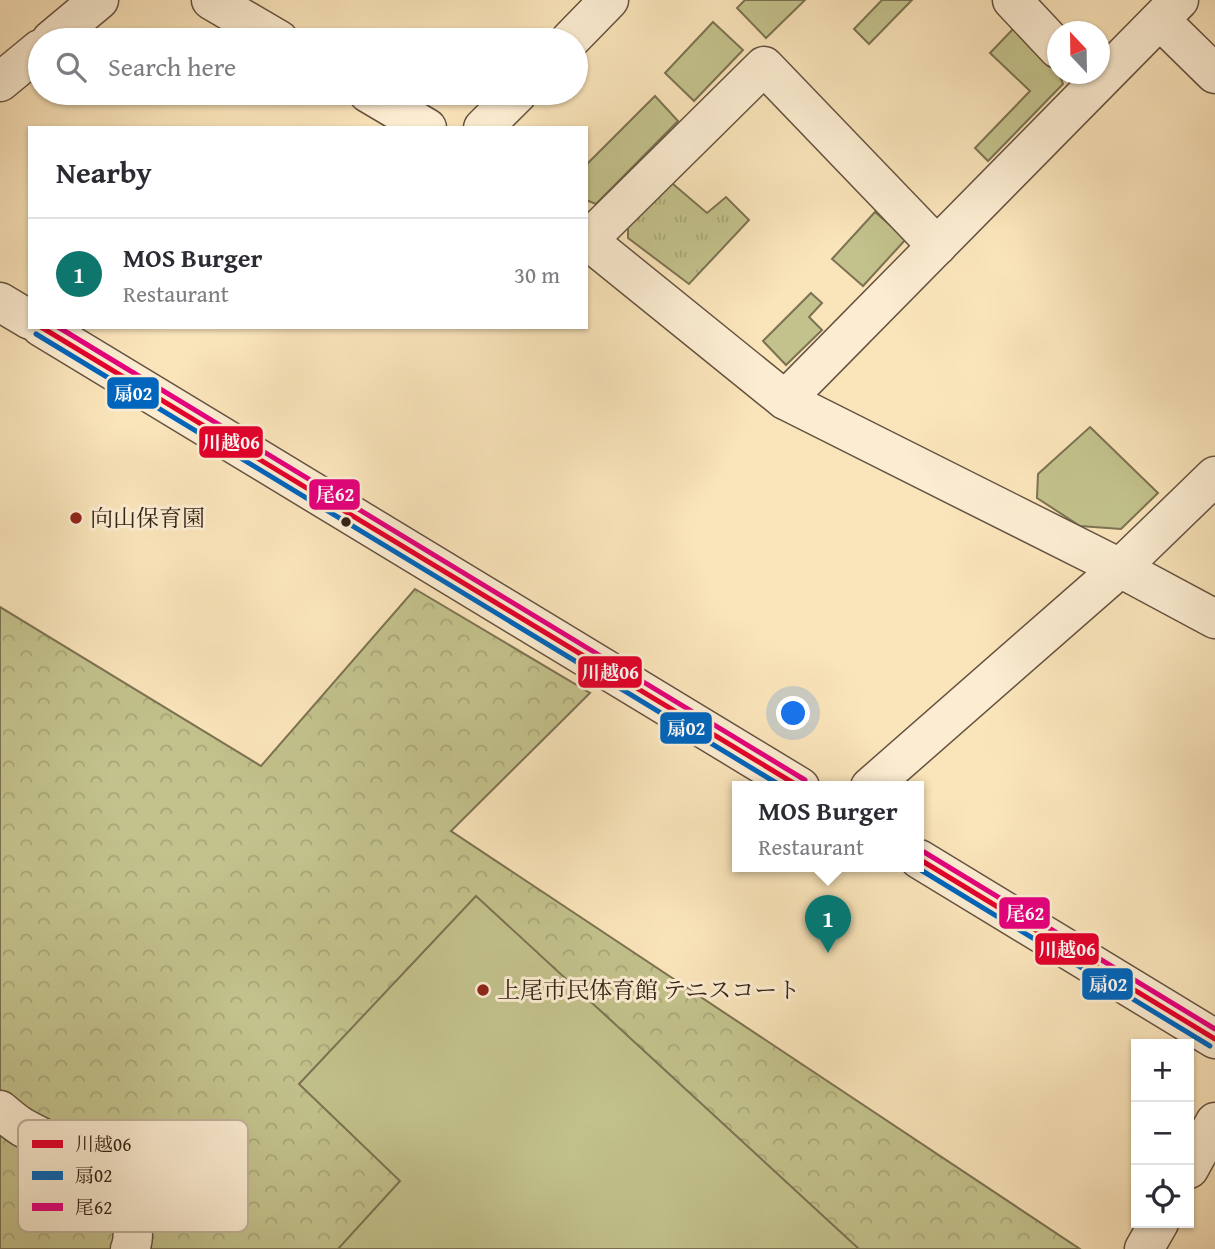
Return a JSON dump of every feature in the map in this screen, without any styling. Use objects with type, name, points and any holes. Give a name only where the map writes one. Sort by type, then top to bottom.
[{"type":"street","points":[[65,28],[99,0]]},
{"type":"street","points":[[211,0],[259,28]]},
{"type":"street","points":[[1012,0],[1047,37]]},
{"type":"street","points":[[579,28],[599,4]]},
{"type":"street","points":[[1110,61],[1170,10],[1215,74]]},
{"type":"street","points":[[0,82],[28,59]]},
{"type":"street","points":[[588,239],[764,66],[937,246]]},
{"type":"street","points":[[785,400],[937,246],[1083,84]]},
{"type":"street","points":[[388,105],[424,126]]},
{"type":"street","points":[[485,126],[506,105]]},
{"type":"street","points":[[588,241],[785,400],[1121,568],[1215,619]]},
{"type":"street","points":[[0,302],[28,319]]},
{"type":"street","points":[[44,329],[790,781]]},
{"type":"street","points":[[877,781],[1121,568],[1215,476]]},
{"type":"street","points":[[924,862],[1215,1039]]},
{"type":"street","points":[[0,1110],[18,1124]]},
{"type":"street","points":[[1191,1165],[1215,1122]]},
{"type":"street","points":[[1144,1249],[1155,1228]]},
{"type":"street","points":[[130,1249],[134,1241],[133,1232]]},
{"type":"green space","points":[[745,0],[805,0],[766,38],[737,8]]},
{"type":"green space","points":[[882,0],[912,0],[869,44],[854,29]]},
{"type":"green space","points":[[713,22],[743,50],[694,101],[665,73]]},
{"type":"green space","points":[[1015,27],[1047,59],[1047,84],[1063,84],[988,161],[975,148],[1030,91],[990,53]]},
{"type":"green space","points":[[655,96],[678,121],[596,204],[588,201],[588,163]]},
{"type":"green space","points":[[666,178],[707,213],[726,197],[749,220],[689,284],[628,238],[628,222]]},
{"type":"green space","points":[[875,212],[906,239],[863,286],[832,259]]},
{"type":"green space","points":[[811,293],[822,303],[809,317],[822,330],[786,365],[763,341]]},
{"type":"green space","points":[[1090,427],[1158,493],[1121,529],[1080,526],[1037,498],[1038,474]]},
{"type":"green space","points":[[415,589],[590,693],[451,831],[1080,1249],[0,1249],[0,607],[261,766]]},
{"type":"green space","name":"上尾市民体育館 テニスコート","points":[[476,896],[859,1249],[338,1249],[400,1181],[299,1084]]},
{"type":"transit line","name":"川越06","points":[[44,329],[790,781]]},
{"type":"transit line","name":"尾62","points":[[61,329],[805,780]]},
{"type":"transit line","name":"扇02","points":[[36,334],[773,781]]},
{"type":"transit line","name":"尾62","points":[[924,852],[1215,1029]]},
{"type":"transit line","name":"川越06","points":[[924,862],[1215,1039]]},
{"type":"transit line","name":"扇02","points":[[924,872],[1210,1046]]},
{"type":"place","name":"向山保育園","points":[[76,518]]},
{"type":"place","name":"MOS Burger","points":[[828,953]]},
{"type":"place","name":"上尾市民体育館 テニスコート","points":[[483,990]]}]
